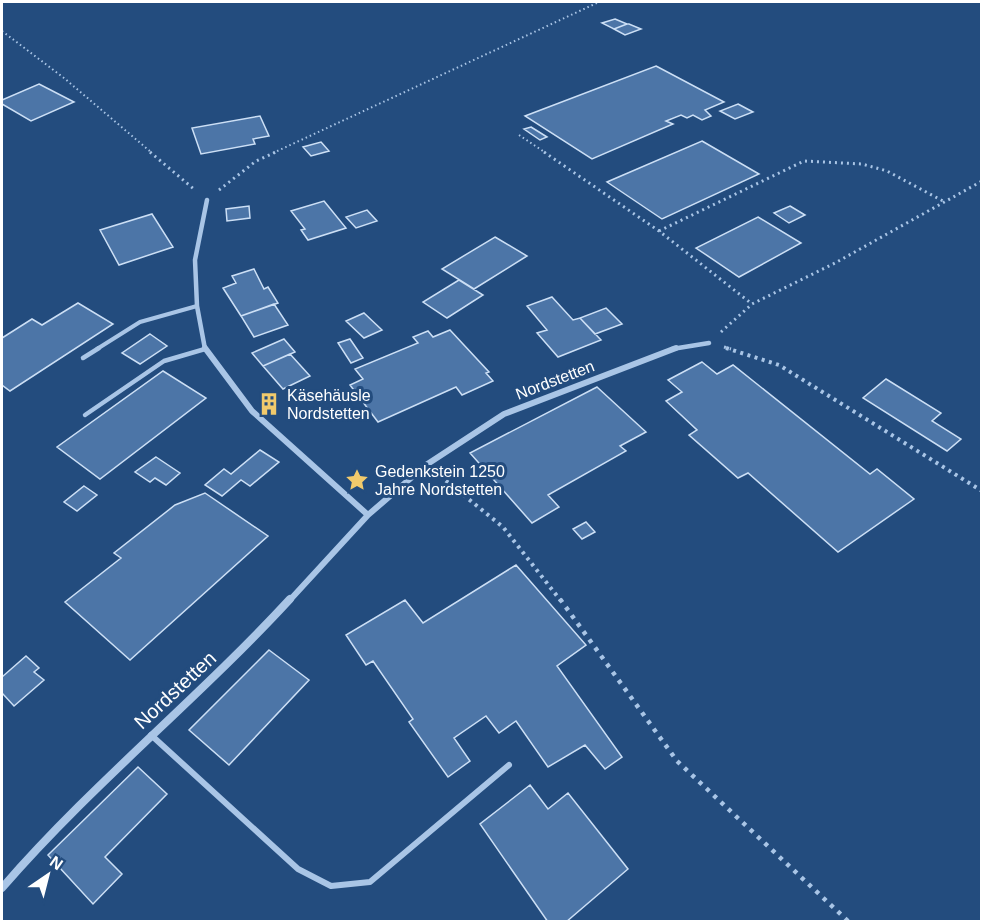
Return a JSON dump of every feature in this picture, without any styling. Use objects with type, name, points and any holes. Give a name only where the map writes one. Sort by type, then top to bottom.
[{"type":"street","points":[[207,200],[195,260],[197,306],[205,349],[252,411],[368,515]]},
{"type":"street","name":"Nordstetten","points":[[2,888],[49,834],[248,645],[368,515],[426,465],[504,414],[678,347],[710,343]]},
{"type":"lane","points":[[83,358],[140,322],[197,306]]},
{"type":"lane","points":[[85,415],[164,362],[205,349]]},
{"type":"lane","points":[[151,735],[298,869],[330,886],[370,882],[509,765]]},
{"type":"path","points":[[2,31],[64,78],[207,200],[256,161],[599,2]]},
{"type":"path","points":[[519,135],[659,231],[752,304]]},
{"type":"path","points":[[659,231],[804,161],[861,164],[887,171],[943,201]]},
{"type":"path","points":[[981,181],[835,263],[752,304],[710,343],[779,365],[981,491]]},
{"type":"path","points":[[426,465],[503,527],[590,637],[677,761],[849,921]]},
{"type":"building","points":[[615,19],[627,24],[614,29],[602,23]]},
{"type":"building","points":[[627,24],[641,29],[625,35],[614,29]]},
{"type":"building","points":[[656,66],[724,102],[705,110],[711,116],[702,120],[693,115],[687,118],[681,115],[666,121],[673,124],[592,159],[525,116]]},
{"type":"building","points":[[39,84],[74,102],[31,121],[2,104],[2,100]]},
{"type":"building","points":[[738,104],[753,112],[735,119],[720,111]]},
{"type":"building","points":[[260,116],[269,136],[253,139],[255,144],[201,154],[192,128]]},
{"type":"building","points":[[531,127],[547,137],[540,140],[524,129]]},
{"type":"building","points":[[702,141],[759,174],[662,219],[607,182]]},
{"type":"building","points":[[321,142],[329,151],[311,156],[303,147]]},
{"type":"building","points":[[324,201],[346,228],[308,240],[301,230],[305,229],[291,211]]},
{"type":"building","points":[[249,206],[250,218],[227,221],[226,209]]},
{"type":"building","points":[[790,206],[805,215],[789,223],[774,213]]},
{"type":"building","points":[[367,210],[377,221],[356,228],[346,217]]},
{"type":"building","points":[[152,214],[173,247],[119,265],[100,230]]},
{"type":"building","points":[[758,217],[801,243],[739,277],[696,248]]},
{"type":"building","points":[[495,237],[527,256],[474,289],[442,269]]},
{"type":"building","points":[[254,269],[264,289],[268,287],[278,303],[241,316],[223,288],[236,283],[232,276]]},
{"type":"building","points":[[459,280],[483,295],[447,318],[423,302]]},
{"type":"building","points":[[552,297],[573,320],[580,318],[601,340],[558,357],[537,333],[547,330],[527,306]]},
{"type":"building","points":[[78,303],[113,324],[10,391],[2,385],[2,338],[32,319],[42,325]]},
{"type":"building","points":[[274,304],[288,325],[254,337],[241,316]]},
{"type":"building","points":[[606,308],[622,324],[595,334],[580,318]]},
{"type":"building","points":[[364,313],[382,330],[364,338],[346,321]]},
{"type":"building","points":[[450,330],[489,372],[486,373],[493,381],[462,395],[456,387],[378,422],[350,385],[363,379],[355,369],[418,343],[413,337],[428,331],[433,337]]},
{"type":"building","points":[[150,334],[167,346],[140,364],[122,353]]},
{"type":"building","points":[[284,339],[295,352],[263,366],[252,353]]},
{"type":"building","points":[[350,339],[363,358],[351,363],[338,343]]},
{"type":"building","points":[[290,354],[310,376],[283,389],[263,366]]},
{"type":"building","points":[[702,362],[717,374],[733,365],[870,474],[877,469],[914,499],[838,552],[748,473],[738,478],[689,435],[697,430],[666,401],[682,392],[668,380]]},
{"type":"building","points":[[163,371],[206,398],[100,479],[57,447]]},
{"type":"building","points":[[886,379],[941,413],[932,421],[961,439],[947,451],[863,398]]},
{"type":"building","points":[[597,387],[646,432],[620,446],[626,451],[548,495],[559,507],[532,523],[470,453]]},
{"type":"building","points":[[260,450],[279,462],[250,486],[241,480],[222,496],[205,485],[224,469],[231,474]]},
{"type":"building","points":[[156,457],[180,473],[166,485],[155,478],[150,482],[135,472]]},
{"type":"building","points":[[84,486],[97,495],[77,511],[64,502]]},
{"type":"building","points":[[205,493],[268,536],[130,660],[65,602],[121,558],[114,553],[175,505]]},
{"type":"building","points":[[586,522],[595,532],[582,539],[573,529]]},
{"type":"building","points":[[516,565],[586,645],[557,666],[622,757],[605,769],[585,745],[548,767],[516,721],[499,733],[486,716],[454,738],[470,761],[448,777],[409,722],[413,719],[373,661],[366,665],[346,635],[405,600],[423,623]]},
{"type":"building","points":[[269,650],[309,680],[229,765],[189,730]]},
{"type":"building","points":[[26,656],[39,668],[34,672],[44,680],[14,706],[2,693],[2,677]]},
{"type":"building","points":[[138,767],[167,794],[105,857],[122,874],[93,904],[48,855]]},
{"type":"building","points":[[530,785],[548,809],[568,793],[628,869],[566,922],[548,922],[480,824]]},
{"type":"place","name":"Käsehäusle Nordstetten","points":[[269,404]]},
{"type":"place","name":"Gedenkstein 1250 Jahre Nordstetten","points":[[357,480]]}]
